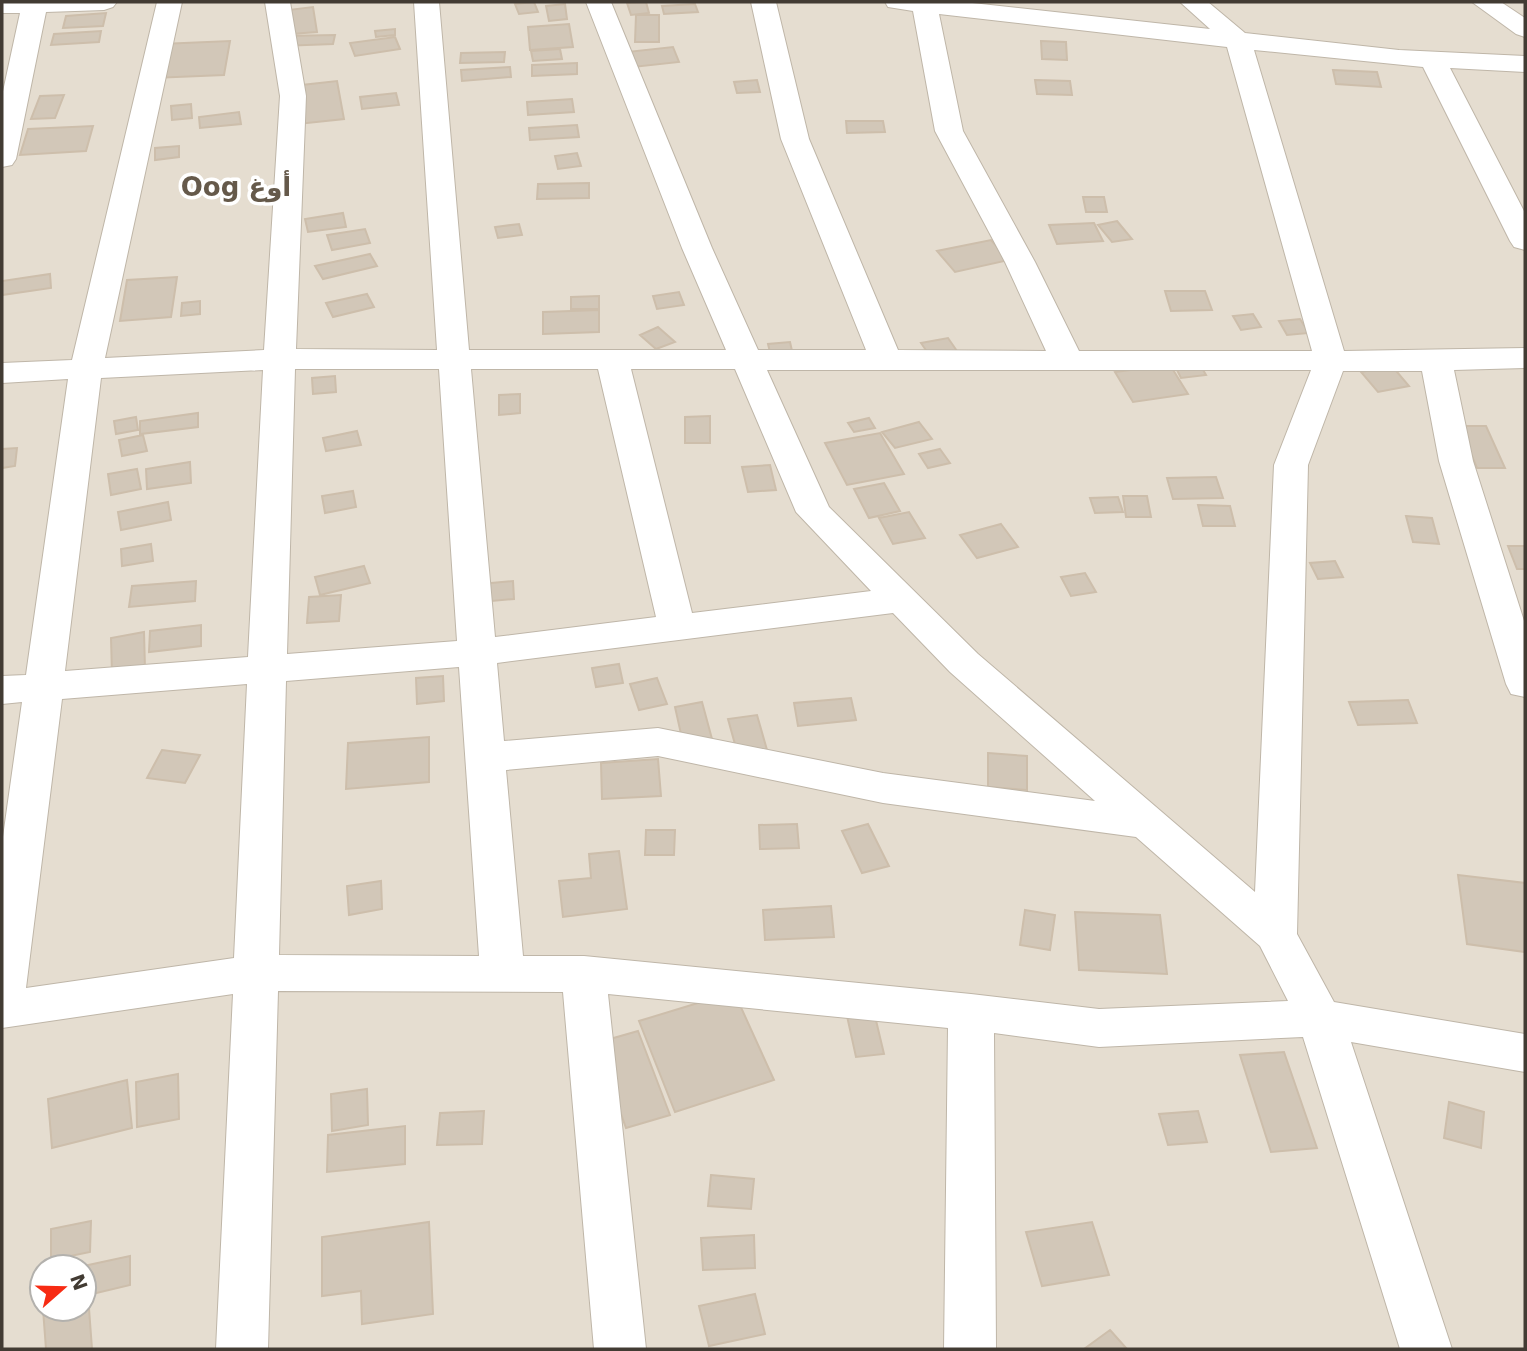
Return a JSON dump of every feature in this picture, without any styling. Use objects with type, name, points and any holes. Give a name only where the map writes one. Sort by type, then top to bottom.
[{"type":"street","points":[[2,6],[104,2]]},
{"type":"street","points":[[2,999],[86,369],[169,2]]},
{"type":"street","points":[[242,1349],[267,668],[293,96],[277,2]]},
{"type":"street","points":[[426,2],[502,973]]},
{"type":"street","points":[[598,2],[697,248],[814,512],[964,663],[1275,934],[1320,1018],[1426,1349]]},
{"type":"street","points":[[763,2],[795,139],[886,360]]},
{"type":"street","points":[[1194,2],[1238,40],[1331,360],[1291,465],[1275,934]]},
{"type":"street","points":[[1485,2],[1525,29]]},
{"type":"street","points":[[2,159],[34,3]]},
{"type":"street","points":[[1067,360],[1020,262],[949,131],[911,3],[959,5],[1238,40],[1432,59],[1525,64]]},
{"type":"street","points":[[1432,59],[1525,241]]},
{"type":"street","points":[[2,373],[280,359],[1436,361],[1525,358]]},
{"type":"street","points":[[612,359],[677,627]]},
{"type":"street","points":[[1436,361],[1456,461],[1525,684]]},
{"type":"street","points":[[2,690],[477,652],[901,600]]},
{"type":"street","points":[[484,757],[658,741],[883,788],[1148,823]]},
{"type":"street","points":[[2,1010],[256,973],[584,974],[971,1012],[1099,1028],[1320,1018],[1525,1053]]},
{"type":"street","points":[[584,974],[620,1349]]},
{"type":"street","points":[[970,1349],[971,1012]]},
{"type":"shaded area","points":[[2,2],[1525,2],[1525,1349],[2,1349]]},
{"type":"building","points":[[534,2],[538,12],[519,14],[515,4]]},
{"type":"building","points":[[646,2],[649,13],[631,15],[627,3]]},
{"type":"building","points":[[565,4],[567,19],[549,21],[546,6]]},
{"type":"building","points":[[695,4],[698,12],[664,14],[662,6]]},
{"type":"building","points":[[313,7],[317,32],[291,34],[288,10]]},
{"type":"building","points":[[106,13],[103,26],[63,28],[66,16]]},
{"type":"building","points":[[636,15],[659,15],[659,42],[635,42]]},
{"type":"building","points":[[569,24],[573,47],[530,50],[528,27]]},
{"type":"building","points":[[395,29],[395,35],[376,37],[375,31]]},
{"type":"building","points":[[101,31],[99,42],[51,45],[54,34]]},
{"type":"building","points":[[335,35],[333,44],[281,46],[283,36]]},
{"type":"building","points":[[395,37],[400,49],[355,56],[350,43]]},
{"type":"building","points":[[230,41],[224,75],[153,78],[161,44]]},
{"type":"building","points":[[1041,41],[1066,42],[1067,60],[1042,59]]},
{"type":"building","points":[[673,47],[679,62],[633,67],[627,52]]},
{"type":"building","points":[[560,49],[562,59],[533,61],[531,51]]},
{"type":"building","points":[[505,52],[504,62],[460,63],[461,53]]},
{"type":"building","points":[[577,63],[577,74],[532,76],[532,65]]},
{"type":"building","points":[[510,67],[511,77],[462,81],[461,70]]},
{"type":"building","points":[[1333,70],[1377,72],[1381,87],[1336,84]]},
{"type":"building","points":[[757,80],[760,92],[737,93],[734,82]]},
{"type":"building","points":[[1035,80],[1070,81],[1072,95],[1037,94]]},
{"type":"building","points":[[337,81],[344,119],[298,124],[293,86]]},
{"type":"building","points":[[396,93],[399,105],[362,109],[360,97]]},
{"type":"building","points":[[64,95],[55,118],[31,119],[40,96]]},
{"type":"building","points":[[572,99],[574,112],[528,115],[527,102]]},
{"type":"building","points":[[191,104],[192,118],[172,120],[171,106]]},
{"type":"building","points":[[239,112],[241,124],[200,128],[199,117]]},
{"type":"building","points":[[846,121],[883,121],[885,132],[847,133]]},
{"type":"building","points":[[577,125],[579,137],[530,140],[529,128]]},
{"type":"building","points":[[93,126],[86,151],[20,155],[28,129]]},
{"type":"building","points":[[179,146],[179,157],[155,160],[155,148]]},
{"type":"building","points":[[577,153],[581,166],[558,169],[555,156]]},
{"type":"building","points":[[589,183],[589,198],[537,199],[538,184]]},
{"type":"building","points":[[1083,197],[1104,197],[1107,212],[1086,212]]},
{"type":"building","points":[[343,213],[346,227],[308,232],[305,219]]},
{"type":"building","points":[[1117,221],[1132,239],[1112,242],[1098,225]]},
{"type":"building","points":[[1094,223],[1103,241],[1057,244],[1049,225]]},
{"type":"building","points":[[519,224],[522,235],[498,238],[495,227]]},
{"type":"building","points":[[365,229],[370,243],[332,250],[327,235]]},
{"type":"building","points":[[991,240],[1009,260],[955,272],[937,251]]},
{"type":"building","points":[[370,254],[377,266],[323,279],[315,266]]},
{"type":"building","points":[[50,274],[51,288],[2,295],[2,281]]},
{"type":"building","points":[[177,277],[171,317],[120,321],[127,280]]},
{"type":"building","points":[[1165,291],[1205,291],[1212,310],[1171,311]]},
{"type":"building","points":[[679,292],[684,305],[657,309],[653,296]]},
{"type":"building","points":[[367,294],[374,307],[333,317],[326,303]]},
{"type":"building","points":[[599,296],[599,309],[571,309],[571,297]]},
{"type":"building","points":[[200,301],[200,314],[181,316],[182,303]]},
{"type":"building","points":[[599,310],[599,332],[543,334],[543,312]]},
{"type":"building","points":[[1253,314],[1261,327],[1241,330],[1233,316]]},
{"type":"building","points":[[1300,319],[1309,333],[1287,335],[1279,321]]},
{"type":"building","points":[[658,327],[675,342],[656,349],[640,335]]},
{"type":"building","points":[[948,338],[957,351],[930,356],[921,343]]},
{"type":"building","points":[[790,342],[795,364],[773,365],[768,344]]},
{"type":"building","points":[[1199,363],[1206,375],[1181,378],[1175,366]]},
{"type":"building","points":[[1170,365],[1188,394],[1133,402],[1115,372]]},
{"type":"building","points":[[1392,366],[1409,386],[1378,392],[1361,372]]},
{"type":"building","points":[[335,376],[336,392],[313,394],[312,378]]},
{"type":"building","points":[[520,394],[520,413],[499,415],[499,395]]},
{"type":"building","points":[[198,413],[198,427],[140,434],[140,421]]},
{"type":"building","points":[[710,416],[710,443],[685,443],[685,417]]},
{"type":"building","points":[[136,417],[138,430],[116,434],[114,421]]},
{"type":"building","points":[[869,418],[875,428],[854,432],[848,423]]},
{"type":"building","points":[[919,422],[932,439],[895,448],[882,432]]},
{"type":"building","points":[[1459,426],[1486,426],[1505,468],[1477,468]]},
{"type":"building","points":[[357,431],[361,445],[326,451],[323,438]]},
{"type":"building","points":[[880,433],[904,474],[847,485],[825,443]]},
{"type":"building","points":[[143,435],[147,451],[122,456],[119,440]]},
{"type":"building","points":[[17,448],[15,466],[2,468],[2,449]]},
{"type":"building","points":[[940,449],[950,463],[928,468],[919,454]]},
{"type":"building","points":[[190,462],[191,483],[147,489],[146,469]]},
{"type":"building","points":[[770,465],[776,490],[748,492],[742,467]]},
{"type":"building","points":[[137,469],[141,489],[111,495],[108,474]]},
{"type":"building","points":[[1216,477],[1223,498],[1173,499],[1167,478]]},
{"type":"building","points":[[884,483],[900,511],[869,518],[854,489]]},
{"type":"building","points":[[353,491],[356,507],[325,513],[322,496]]},
{"type":"building","points":[[1123,496],[1147,496],[1151,517],[1126,517]]},
{"type":"building","points":[[1118,497],[1123,512],[1095,513],[1090,498]]},
{"type":"building","points":[[168,502],[171,520],[121,530],[118,512]]},
{"type":"building","points":[[1198,505],[1230,506],[1235,526],[1203,526]]},
{"type":"building","points":[[909,512],[925,538],[893,544],[879,518]]},
{"type":"building","points":[[1406,516],[1432,518],[1439,544],[1413,542]]},
{"type":"building","points":[[1001,524],[1018,547],[977,558],[960,535]]},
{"type":"building","points":[[151,544],[153,561],[122,566],[121,549]]},
{"type":"building","points":[[1508,546],[1525,546],[1525,569],[1517,569]]},
{"type":"building","points":[[1335,561],[1343,577],[1318,579],[1310,563]]},
{"type":"building","points":[[364,566],[370,583],[320,595],[315,577]]},
{"type":"building","points":[[1085,573],[1096,592],[1071,596],[1061,577]]},
{"type":"building","points":[[196,581],[195,601],[129,607],[132,586]]},
{"type":"building","points":[[513,581],[514,599],[481,602],[481,584]]},
{"type":"building","points":[[341,595],[339,621],[307,623],[309,597]]},
{"type":"building","points":[[201,625],[201,646],[149,652],[150,631]]},
{"type":"building","points":[[144,632],[145,669],[112,674],[111,638]]},
{"type":"building","points":[[619,664],[623,683],[596,687],[592,668]]},
{"type":"building","points":[[443,676],[444,701],[417,704],[416,678]]},
{"type":"building","points":[[657,678],[667,704],[639,710],[630,684]]},
{"type":"building","points":[[851,698],[856,720],[798,726],[794,703]]},
{"type":"building","points":[[1408,700],[1417,723],[1358,725],[1349,702]]},
{"type":"building","points":[[702,702],[712,739],[683,743],[675,707]]},
{"type":"building","points":[[757,715],[767,750],[738,755],[728,719]]},
{"type":"building","points":[[429,737],[429,782],[346,789],[348,743]]},
{"type":"building","points":[[162,750],[200,755],[185,783],[147,778]]},
{"type":"building","points":[[988,753],[1027,756],[1027,790],[988,787]]},
{"type":"building","points":[[658,759],[661,796],[602,799],[601,763]]},
{"type":"building","points":[[797,824],[799,848],[760,849],[759,825]]},
{"type":"building","points":[[868,824],[889,866],[862,873],[842,831]]},
{"type":"building","points":[[646,830],[675,830],[674,855],[645,855]]},
{"type":"building","points":[[619,851],[627,909],[563,917],[559,881],[591,878],[589,854]]},
{"type":"building","points":[[1458,875],[1525,883],[1525,952],[1467,944]]},
{"type":"building","points":[[381,881],[382,909],[349,915],[347,886]]},
{"type":"building","points":[[831,906],[834,937],[765,940],[763,910]]},
{"type":"building","points":[[1025,910],[1055,915],[1050,950],[1020,945]]},
{"type":"building","points":[[1075,912],[1160,915],[1167,974],[1079,970]]},
{"type":"building","points":[[734,992],[774,1080],[675,1112],[639,1021]]},
{"type":"building","points":[[874,1012],[884,1054],[856,1057],[847,1016]]},
{"type":"building","points":[[638,1031],[670,1115],[626,1128],[596,1043]]},
{"type":"building","points":[[1284,1052],[1317,1148],[1271,1152],[1240,1055]]},
{"type":"building","points":[[178,1074],[179,1119],[137,1127],[136,1082]]},
{"type":"building","points":[[127,1080],[132,1128],[52,1148],[48,1099]]},
{"type":"building","points":[[367,1089],[368,1125],[332,1131],[331,1094]]},
{"type":"building","points":[[1449,1102],[1484,1112],[1481,1148],[1444,1138]]},
{"type":"building","points":[[484,1111],[482,1144],[437,1145],[440,1113]]},
{"type":"building","points":[[1198,1111],[1207,1142],[1168,1145],[1159,1114]]},
{"type":"building","points":[[405,1126],[405,1164],[327,1172],[328,1135]]},
{"type":"building","points":[[711,1175],[754,1179],[751,1209],[708,1206]]},
{"type":"building","points":[[91,1221],[90,1252],[51,1253],[51,1229]]},
{"type":"building","points":[[429,1222],[433,1314],[362,1324],[361,1291],[322,1296],[322,1237]]},
{"type":"building","points":[[1092,1222],[1109,1275],[1042,1286],[1026,1232]]},
{"type":"building","points":[[754,1235],[755,1268],[703,1270],[701,1238]]},
{"type":"building","points":[[130,1256],[130,1285],[98,1293],[98,1263]]},
{"type":"building","points":[[755,1294],[765,1334],[709,1346],[699,1306]]},
{"type":"building","points":[[44,1323],[90,1323],[92,1349],[46,1349]]},
{"type":"building","points":[[1110,1330],[1127,1349],[1084,1349]]},
{"type":"district","name":"Oog أوغ","points":[[236,187]]}]
